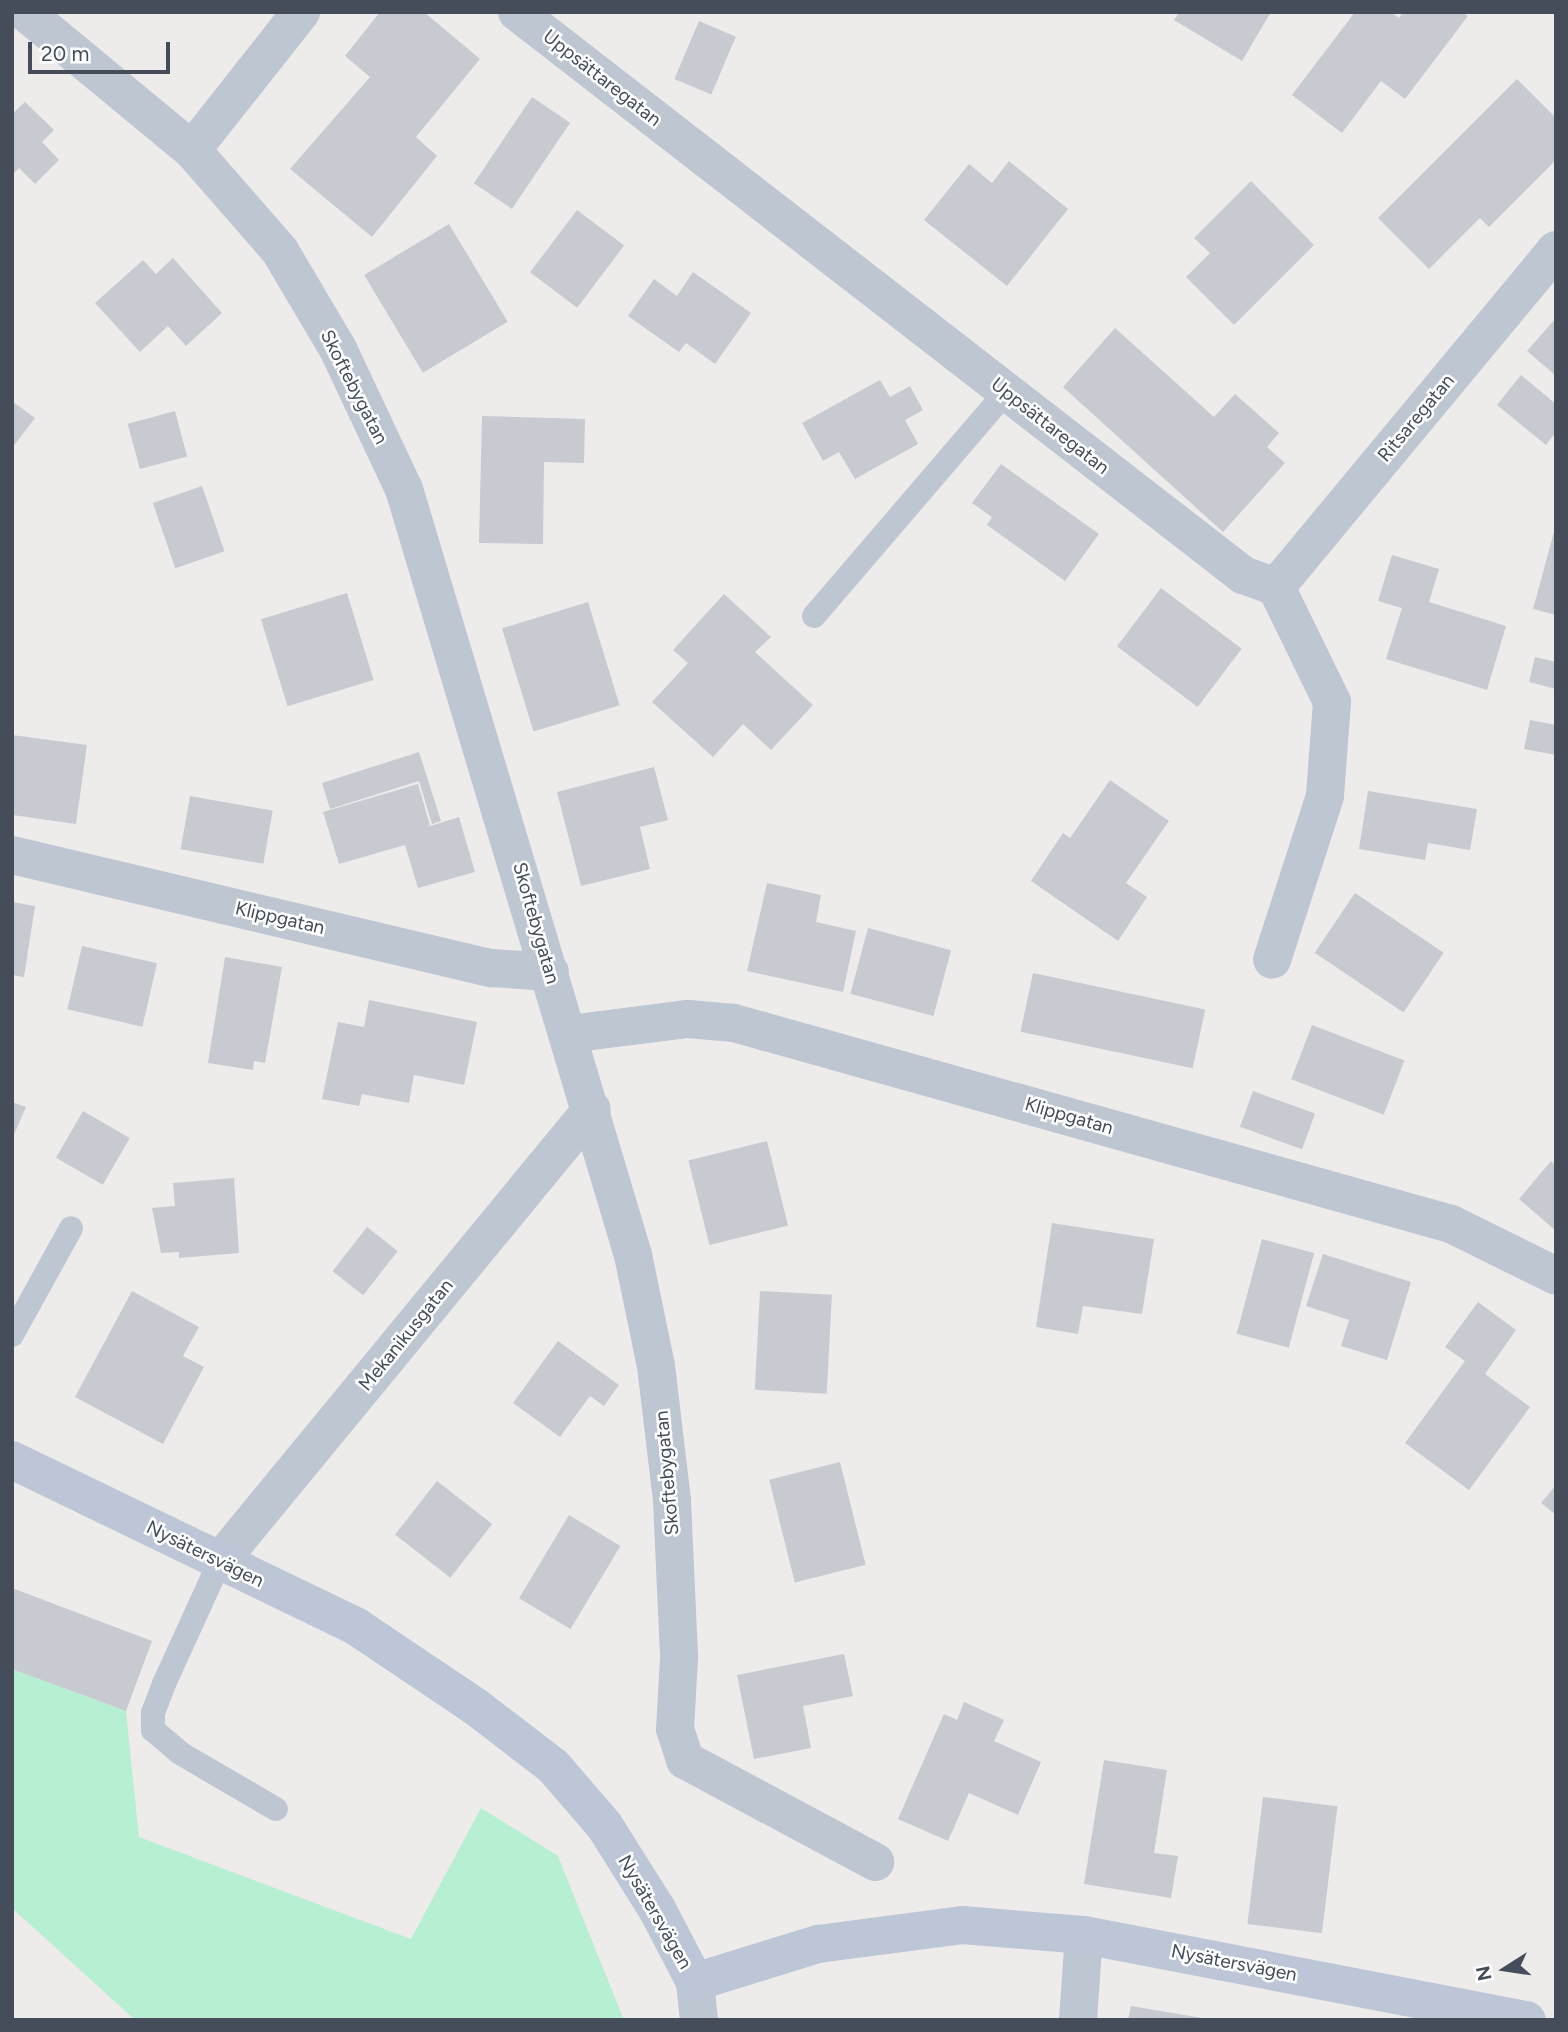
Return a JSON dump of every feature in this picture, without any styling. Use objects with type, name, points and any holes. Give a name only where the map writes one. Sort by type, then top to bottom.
[{"type":"street","name":"Skoftebygatan","points":[[25,12],[192,150],[280,251],[338,349],[404,489],[592,1109],[633,1255],[656,1366],[672,1501],[679,1658],[675,1729],[685,1760],[875,1862]]},
{"type":"street","points":[[192,150],[301,12]]},
{"type":"street","name":"Uppsättaregatan","points":[[517,12],[1243,575],[1276,587]]},
{"type":"street","name":"Ritsaregatan","points":[[1276,587],[1556,250]]},
{"type":"street","points":[[1272,960],[1325,796],[1332,702],[1276,587]]},
{"type":"street","name":"Klippgatan","points":[[12,855],[491,968],[550,972]]},
{"type":"street","name":"Klippgatan","points":[[569,1034],[688,1019],[734,1023],[1451,1224],[1556,1276]]},
{"type":"street","name":"Mekanikusgatan","points":[[220,1562],[592,1109]]},
{"type":"street","name":"Nysätersvägen","points":[[12,1461],[357,1627],[476,1707],[553,1766],[604,1825],[657,1909],[695,1982],[818,1944],[887,1932],[962,1925],[1083,1935],[1527,2020]]},
{"type":"street","points":[[1078,2020],[1083,1935]]},
{"type":"street","points":[[695,1982],[699,2020]]},
{"type":"lane","points":[[814,616],[1006,392]]},
{"type":"lane","points":[[12,1335],[71,1228]]},
{"type":"lane","points":[[220,1562],[164,1685],[153,1713],[153,1730],[180,1753],[276,1809]]},
{"type":"green space","points":[[12,1669],[126,1711],[139,1837],[411,1939],[481,1808],[558,1856],[624,2020],[135,2020],[12,1908]]},
{"type":"building","points":[[380,12],[424,12],[480,59],[416,137],[437,156],[372,237],[290,169],[370,77],[345,56]]},
{"type":"building","points":[[1179,12],[1271,12],[1242,61],[1174,20]]},
{"type":"building","points":[[1355,12],[1391,12],[1399,18],[1403,12],[1462,12],[1468,16],[1405,99],[1381,81],[1342,133],[1292,95]]},
{"type":"building","points":[[699,21],[736,37],[711,95],[674,79]]},
{"type":"building","points":[[1517,79],[1556,118],[1556,160],[1489,227],[1480,218],[1429,269],[1378,218]]},
{"type":"building","points":[[532,97],[570,123],[512,209],[474,183]]},
{"type":"building","points":[[25,102],[54,130],[42,142],[59,160],[35,184],[19,168],[12,175],[12,114]]},
{"type":"building","points":[[1009,161],[1068,209],[1007,286],[924,220],[969,164],[992,183]]},
{"type":"building","points":[[1251,181],[1314,245],[1234,325],[1186,277],[1210,253],[1194,238]]},
{"type":"building","points":[[577,210],[624,246],[577,308],[530,272]]},
{"type":"building","points":[[449,224],[508,322],[423,373],[364,275]]},
{"type":"building","points":[[173,258],[222,313],[186,346],[168,326],[140,352],[95,303],[143,260],[156,274]]},
{"type":"building","points":[[693,272],[751,313],[715,364],[686,343],[679,352],[628,316],[654,279],[677,296]]},
{"type":"building","points":[[1556,318],[1556,376],[1527,351]]},
{"type":"building","points":[[1115,328],[1214,417],[1235,394],[1279,433],[1267,447],[1285,463],[1223,532],[1063,387]]},
{"type":"building","points":[[1521,375],[1556,404],[1556,432],[1546,445],[1497,405]]},
{"type":"building","points":[[880,380],[890,397],[910,386],[923,410],[905,420],[918,444],[855,479],[839,452],[823,461],[802,423]]},
{"type":"building","points":[[12,401],[35,418],[12,448]]},
{"type":"building","points":[[175,411],[187,456],[140,469],[128,424]]},
{"type":"building","points":[[482,416],[585,419],[584,463],[544,462],[543,544],[479,543]]},
{"type":"building","points":[[1001,464],[1099,534],[1065,581],[987,525],[992,517],[972,503]]},
{"type":"building","points":[[202,486],[224,551],[175,568],[153,503]]},
{"type":"building","points":[[1556,528],[1556,615],[1533,609]]},
{"type":"building","points":[[1392,555],[1439,569],[1429,602],[1506,626],[1487,690],[1386,659],[1402,608],[1378,601]]},
{"type":"building","points":[[1161,588],[1242,649],[1198,707],[1117,646]]},
{"type":"building","points":[[347,593],[374,680],[288,706],[261,619]]},
{"type":"building","points":[[724,594],[771,637],[755,652],[813,705],[771,750],[743,724],[713,757],[652,702],[688,663],[673,650]]},
{"type":"building","points":[[588,602],[620,705],[534,732],[502,628]]},
{"type":"building","points":[[1535,657],[1556,662],[1556,689],[1529,682]]},
{"type":"building","points":[[1530,720],[1556,725],[1556,755],[1524,749]]},
{"type":"building","points":[[12,735],[87,745],[76,824],[12,815]]},
{"type":"building","points":[[419,752],[441,821],[432,824],[419,781],[330,809],[322,783]]},
{"type":"building","points":[[654,767],[668,820],[640,827],[650,869],[581,886],[557,792]]},
{"type":"building","points":[[1110,780],[1169,821],[1126,883],[1147,897],[1118,941],[1031,881],[1063,833],[1070,838]]},
{"type":"building","points":[[418,784],[430,825],[427,827],[459,817],[475,872],[418,888],[405,845],[339,864],[323,812]]},
{"type":"building","points":[[1368,791],[1477,809],[1470,850],[1428,843],[1425,860],[1359,849]]},
{"type":"building","points":[[190,796],[273,811],[263,864],[181,849]]},
{"type":"building","points":[[767,883],[821,895],[816,922],[856,931],[843,992],[747,971]]},
{"type":"building","points":[[1355,893],[1444,953],[1403,1013],[1315,953]]},
{"type":"building","points":[[12,902],[35,906],[24,977],[12,975]]},
{"type":"building","points":[[868,928],[951,950],[933,1016],[850,994]]},
{"type":"building","points":[[82,946],[157,963],[142,1027],[67,1009]]},
{"type":"building","points":[[225,957],[282,967],[265,1063],[254,1061],[253,1070],[208,1063]]},
{"type":"building","points":[[1033,973],[1205,1010],[1193,1068],[1021,1032]]},
{"type":"building","points":[[369,1000],[477,1022],[464,1085],[414,1075],[409,1103],[362,1094],[359,1106],[322,1099],[338,1022],[364,1027]]},
{"type":"building","points":[[1312,1025],[1404,1060],[1384,1115],[1291,1079]]},
{"type":"building","points":[[1253,1091],[1315,1114],[1302,1149],[1240,1127]]},
{"type":"building","points":[[12,1102],[26,1107],[12,1139]]},
{"type":"building","points":[[83,1111],[130,1138],[103,1185],[56,1158]]},
{"type":"building","points":[[767,1141],[788,1225],[709,1245],[688,1161]]},
{"type":"building","points":[[1551,1161],[1556,1166],[1556,1231],[1519,1199]]},
{"type":"building","points":[[234,1178],[239,1253],[179,1258],[179,1252],[161,1253],[152,1208],[175,1206],[173,1183]]},
{"type":"building","points":[[1052,1223],[1154,1239],[1142,1314],[1083,1306],[1078,1334],[1036,1327]]},
{"type":"building","points":[[367,1227],[398,1251],[363,1295],[333,1271]]},
{"type":"building","points":[[1262,1239],[1314,1253],[1289,1348],[1237,1334]]},
{"type":"building","points":[[1323,1254],[1411,1282],[1387,1360],[1341,1346],[1349,1320],[1306,1306]]},
{"type":"building","points":[[132,1291],[199,1327],[183,1356],[204,1367],[163,1444],[75,1397]]},
{"type":"building","points":[[760,1291],[832,1295],[827,1394],[755,1390]]},
{"type":"building","points":[[1478,1302],[1516,1330],[1485,1374],[1530,1407],[1469,1490],[1405,1443],[1465,1361],[1445,1347]]},
{"type":"building","points":[[558,1341],[619,1385],[604,1406],[590,1396],[560,1437],[513,1403]]},
{"type":"building","points":[[840,1462],[866,1565],[795,1583],[769,1480]]},
{"type":"building","points":[[437,1481],[492,1524],[450,1578],[395,1535]]},
{"type":"building","points":[[1556,1485],[1556,1515],[1541,1503]]},
{"type":"building","points":[[569,1515],[620,1546],[570,1629],[519,1598]]},
{"type":"building","points":[[12,1588],[152,1641],[126,1711],[12,1669]]},
{"type":"building","points":[[844,1654],[853,1696],[803,1706],[811,1748],[754,1759],[737,1675]]},
{"type":"building","points":[[964,1702],[1004,1720],[994,1741],[1041,1762],[1018,1815],[969,1793],[948,1841],[898,1819],[944,1714],[957,1720]]},
{"type":"building","points":[[1104,1760],[1167,1770],[1154,1853],[1178,1856],[1171,1898],[1084,1884]]},
{"type":"building","points":[[1263,1797],[1337,1806],[1322,1933],[1247,1924]]},
{"type":"building","points":[[1131,2006],[1202,2018],[1202,2020],[1128,2020]]}]
